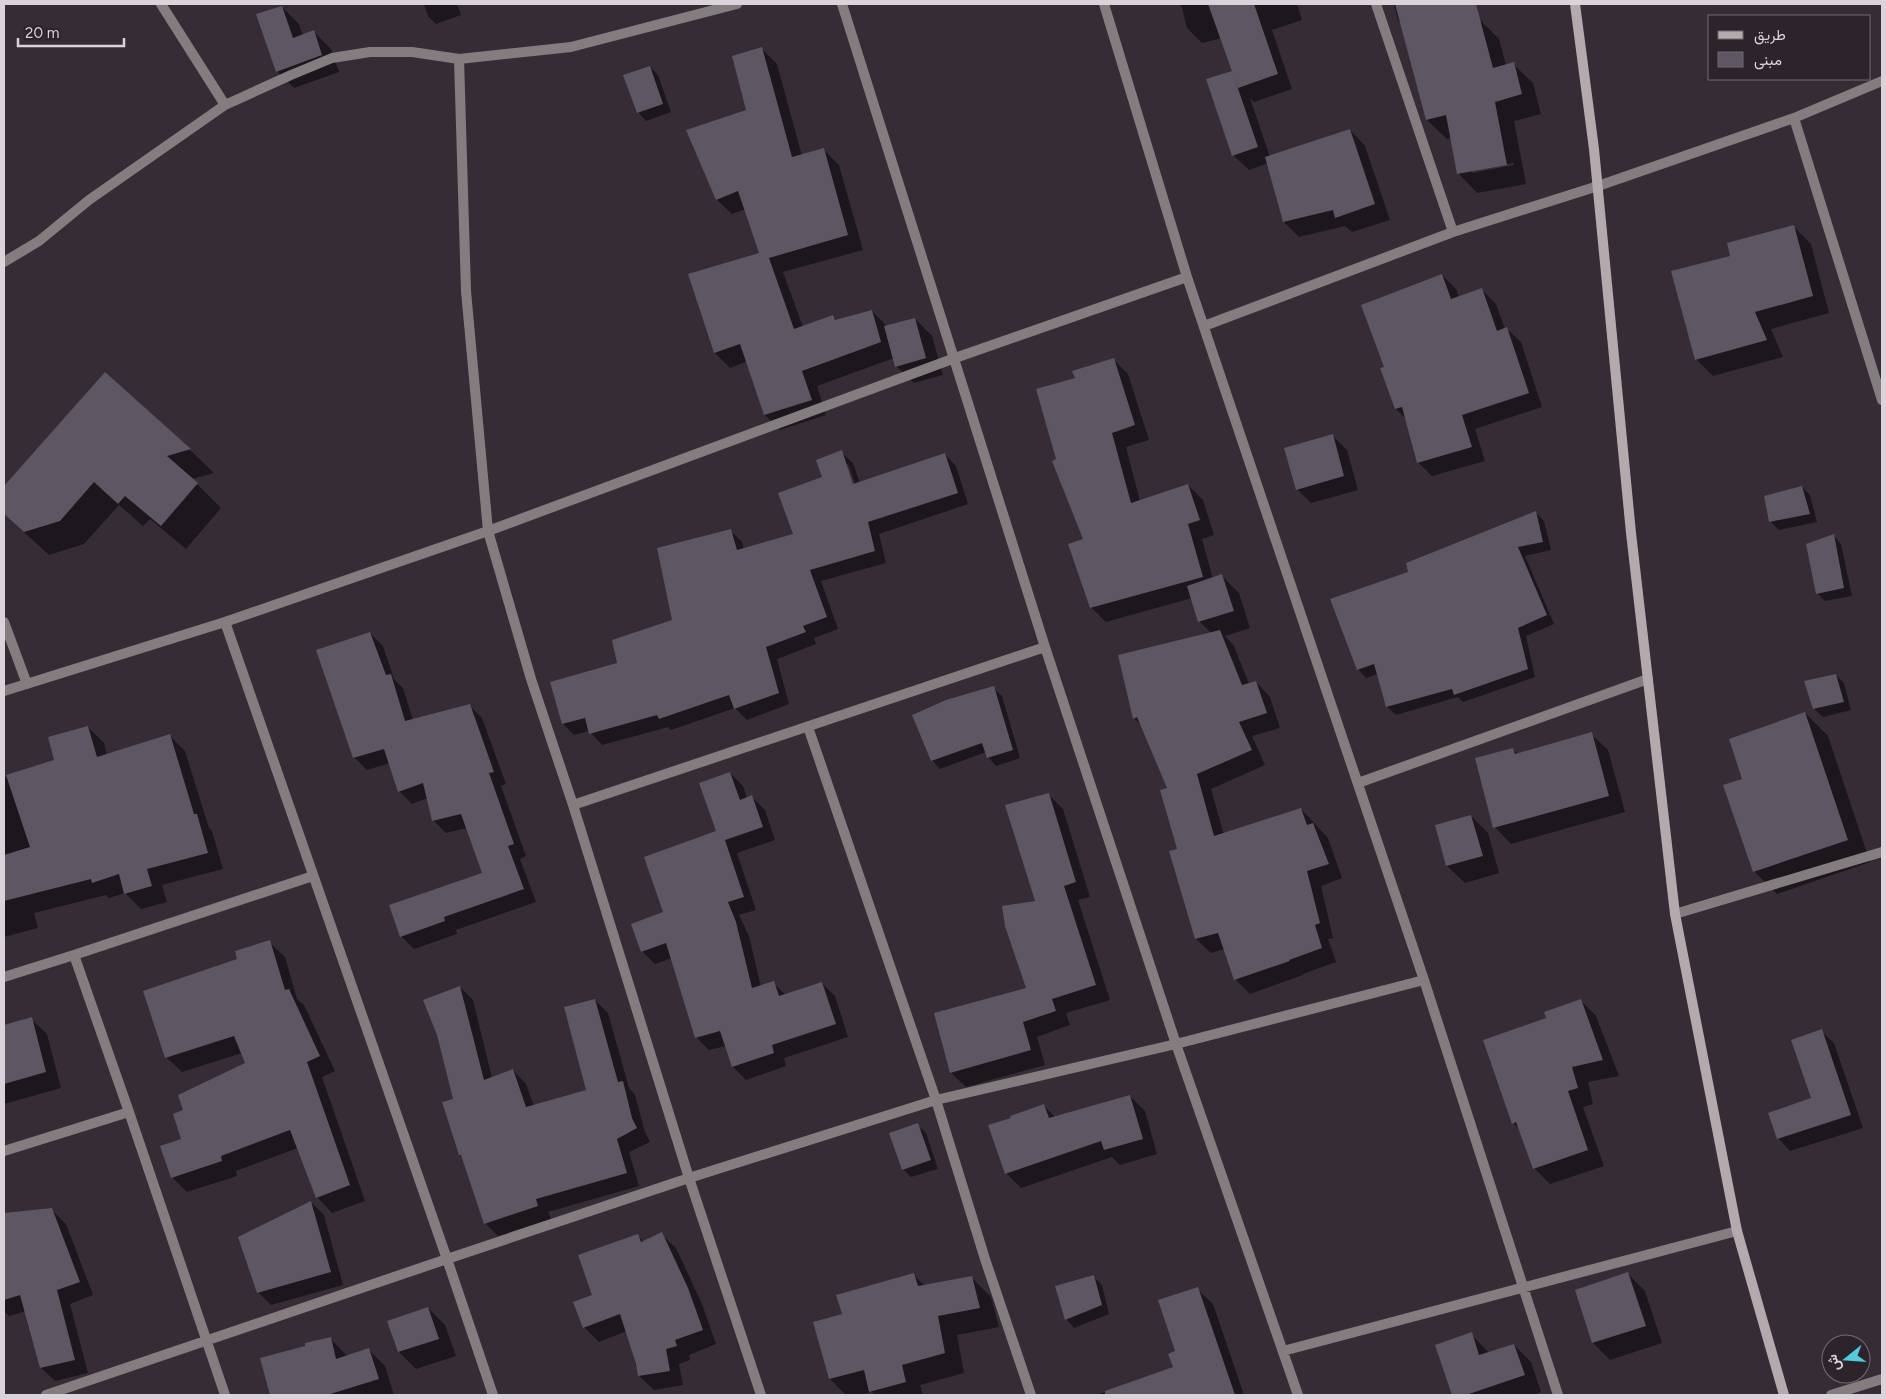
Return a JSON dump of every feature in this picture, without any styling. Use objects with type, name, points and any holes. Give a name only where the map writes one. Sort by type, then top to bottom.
[{"type":"street","points":[[161,4],[225,105]]},
{"type":"street","points":[[4,262],[39,241],[97,194],[225,105],[332,58],[370,52],[412,52],[459,59],[571,47],[737,4]]},
{"type":"street","points":[[842,4],[1045,647],[1176,1044],[1298,1395]]},
{"type":"street","points":[[1104,4],[1187,277],[1424,980],[1558,1395]]},
{"type":"street","points":[[1376,4],[1453,232]]},
{"type":"street","points":[[1575,4],[1598,186],[1631,533],[1675,914],[1737,1232],[1784,1395]]},
{"type":"street","points":[[459,59],[466,290],[488,531],[531,680],[573,805],[689,1178],[761,1395]]},
{"type":"street","points":[[1204,326],[1453,232],[1598,186],[1794,118],[1882,81]]},
{"type":"street","points":[[1794,118],[1882,400]]},
{"type":"street","points":[[4,691],[225,622],[488,531],[955,358],[1187,277]]},
{"type":"street","points":[[4,622],[27,684]]},
{"type":"street","points":[[225,622],[493,1395]]},
{"type":"street","points":[[573,805],[1045,647]]},
{"type":"street","points":[[1358,783],[1648,679]]},
{"type":"street","points":[[808,727],[936,1100],[985,1259],[1031,1395]]},
{"type":"street","points":[[1675,914],[1882,852]]},
{"type":"street","points":[[4,977],[313,876]]},
{"type":"street","points":[[74,954],[226,1395]]},
{"type":"street","points":[[46,1395],[447,1258],[689,1178],[936,1100],[1176,1044],[1424,980]]},
{"type":"street","points":[[4,1152],[129,1112]]},
{"type":"street","points":[[1283,1351],[1737,1232]]},
{"type":"street","points":[[1831,1395],[1882,1379]]},
{"type":"building","points":[[1208,4],[1254,4],[1278,74],[1238,88]]},
{"type":"building","points":[[1395,4],[1476,4],[1493,68],[1514,62],[1522,94],[1495,102],[1507,165],[1457,174],[1446,115],[1426,120]]},
{"type":"building","points":[[282,6],[293,38],[314,30],[322,55],[276,72],[256,14]]},
{"type":"building","points":[[762,47],[792,157],[824,148],[848,235],[769,258],[794,329],[833,315],[835,320],[872,310],[881,342],[802,371],[812,400],[764,415],[740,344],[714,353],[688,274],[759,253],[738,191],[716,200],[686,130],[746,110],[732,56]]},
{"type":"building","points":[[650,66],[663,104],[637,113],[623,75]]},
{"type":"building","points":[[1232,71],[1258,147],[1232,156],[1206,79]]},
{"type":"building","points":[[1350,129],[1375,204],[1335,218],[1333,210],[1283,222],[1265,157]]},
{"type":"building","points":[[1794,225],[1813,296],[1755,312],[1767,340],[1695,360],[1671,271],[1730,256],[1727,243]]},
{"type":"building","points":[[1442,274],[1451,299],[1482,288],[1497,331],[1507,327],[1529,393],[1462,415],[1472,447],[1417,463],[1402,407],[1395,409],[1380,368],[1384,367],[1361,305]]},
{"type":"building","points":[[915,318],[926,358],[895,367],[884,326]]},
{"type":"building","points":[[1114,358],[1135,425],[1112,433],[1131,503],[1188,484],[1200,520],[1188,524],[1203,577],[1090,608],[1068,544],[1083,539],[1052,461],[1056,459],[1036,389],[1075,378],[1072,371]]},
{"type":"building","points":[[105,372],[191,449],[167,456],[198,483],[161,526],[125,496],[118,504],[94,482],[60,521],[24,532],[4,514],[4,486]]},
{"type":"building","points":[[1333,434],[1344,476],[1296,490],[1284,448]]},
{"type":"building","points":[[842,450],[853,484],[945,453],[958,493],[868,522],[875,551],[810,570],[827,617],[803,626],[806,632],[766,647],[779,693],[734,709],[729,695],[659,719],[657,715],[589,734],[585,718],[562,724],[550,682],[617,663],[612,640],[672,620],[657,548],[731,529],[737,550],[793,534],[778,493],[822,477],[816,460]]},
{"type":"building","points":[[1802,486],[1810,514],[1769,522],[1764,496]]},
{"type":"building","points":[[1536,511],[1543,542],[1518,547],[1547,615],[1518,628],[1528,669],[1454,695],[1452,689],[1386,707],[1374,664],[1357,670],[1330,599],[1408,572],[1406,563]]},
{"type":"building","points":[[1834,534],[1844,588],[1816,594],[1806,544]]},
{"type":"building","points":[[1222,574],[1234,611],[1198,622],[1187,586]]},
{"type":"building","points":[[1220,630],[1242,685],[1256,681],[1267,713],[1239,722],[1252,750],[1197,774],[1214,836],[1301,808],[1307,825],[1313,823],[1329,864],[1307,871],[1320,923],[1315,925],[1322,948],[1234,980],[1218,933],[1195,939],[1169,851],[1177,849],[1160,790],[1167,788],[1137,717],[1133,719],[1118,655]]},
{"type":"building","points":[[370,632],[386,675],[391,674],[405,721],[470,704],[494,772],[489,773],[514,844],[508,846],[524,889],[444,917],[445,921],[400,937],[389,905],[482,873],[461,814],[432,821],[423,783],[398,792],[384,749],[353,758],[316,650]]},
{"type":"building","points":[[1836,674],[1844,702],[1813,709],[1804,681]]},
{"type":"building","points":[[994,686],[1013,750],[987,758],[982,743],[931,761],[912,715],[946,700]]},
{"type":"building","points":[[1805,712],[1848,840],[1753,872],[1723,785],[1742,779],[1729,739]]},
{"type":"building","points":[[88,726],[97,757],[170,734],[208,853],[147,869],[152,886],[124,894],[119,874],[92,883],[91,879],[4,901],[4,855],[30,847],[6,775],[54,760],[48,737]]},
{"type":"building","points":[[1592,732],[1609,796],[1493,828],[1475,758],[1513,748],[1515,754]]},
{"type":"building","points":[[730,772],[740,800],[752,795],[763,827],[725,840],[744,897],[728,902],[736,922],[752,988],[774,981],[779,996],[822,982],[836,1024],[772,1045],[774,1053],[732,1067],[720,1031],[695,1038],[666,943],[641,952],[631,924],[663,912],[644,857],[716,831],[699,783]]},
{"type":"building","points":[[1049,793],[1076,882],[1064,886],[1096,985],[1052,999],[1056,1011],[1023,1022],[1031,1050],[950,1073],[934,1013],[1026,988],[1005,926],[1002,906],[1035,901],[1005,805]]},
{"type":"building","points":[[1471,815],[1483,856],[1446,866],[1435,825]]},
{"type":"building","points":[[270,940],[285,990],[289,989],[320,1056],[307,1062],[350,1185],[316,1198],[290,1130],[221,1156],[222,1161],[171,1178],[160,1146],[181,1139],[173,1114],[183,1110],[178,1095],[245,1063],[234,1036],[165,1058],[143,991],[237,959],[235,951]]},
{"type":"building","points":[[460,986],[484,1080],[513,1069],[526,1107],[586,1090],[564,1007],[595,999],[618,1082],[623,1081],[632,1118],[637,1128],[617,1139],[627,1173],[536,1199],[538,1206],[484,1224],[442,1102],[453,1099],[437,1035],[423,1000]]},
{"type":"building","points":[[1581,999],[1603,1060],[1572,1067],[1578,1088],[1568,1091],[1588,1150],[1533,1169],[1516,1122],[1512,1124],[1483,1040],[1546,1018],[1544,1012]]},
{"type":"building","points":[[32,1017],[46,1072],[4,1084],[4,1025]]},
{"type":"building","points":[[1822,1029],[1851,1115],[1777,1139],[1768,1113],[1811,1098],[1791,1040]]},
{"type":"building","points":[[1130,1095],[1143,1139],[1104,1150],[1101,1141],[1005,1174],[988,1125],[1011,1118],[1010,1116],[1044,1104],[1049,1118]]},
{"type":"building","points":[[918,1123],[931,1160],[902,1170],[889,1133]]},
{"type":"building","points":[[311,1201],[331,1272],[257,1293],[238,1237]]},
{"type":"building","points":[[52,1208],[80,1282],[57,1290],[75,1360],[40,1368],[20,1295],[4,1300],[4,1213]]},
{"type":"building","points":[[662,1232],[688,1288],[703,1330],[675,1340],[677,1346],[666,1349],[670,1371],[638,1376],[620,1314],[583,1328],[573,1302],[592,1295],[578,1255],[638,1234],[641,1242]]},
{"type":"building","points":[[1628,1272],[1646,1326],[1592,1343],[1575,1290]]},
{"type":"building","points":[[914,1273],[918,1286],[972,1276],[980,1308],[938,1316],[945,1353],[902,1365],[906,1382],[869,1392],[864,1370],[829,1379],[813,1322],[842,1314],[836,1295]]},
{"type":"building","points":[[1094,1275],[1102,1305],[1065,1320],[1055,1286]]},
{"type":"building","points":[[1198,1287],[1235,1395],[1105,1395],[1105,1391],[1173,1367],[1168,1354],[1175,1351],[1158,1300]]},
{"type":"building","points":[[428,1307],[439,1339],[398,1352],[387,1321]]},
{"type":"building","points":[[1472,1332],[1479,1355],[1514,1344],[1525,1375],[1466,1395],[1452,1395],[1435,1345]]},
{"type":"building","points":[[331,1337],[336,1359],[369,1348],[379,1379],[327,1395],[270,1395],[260,1358],[305,1346],[305,1343]]}]
